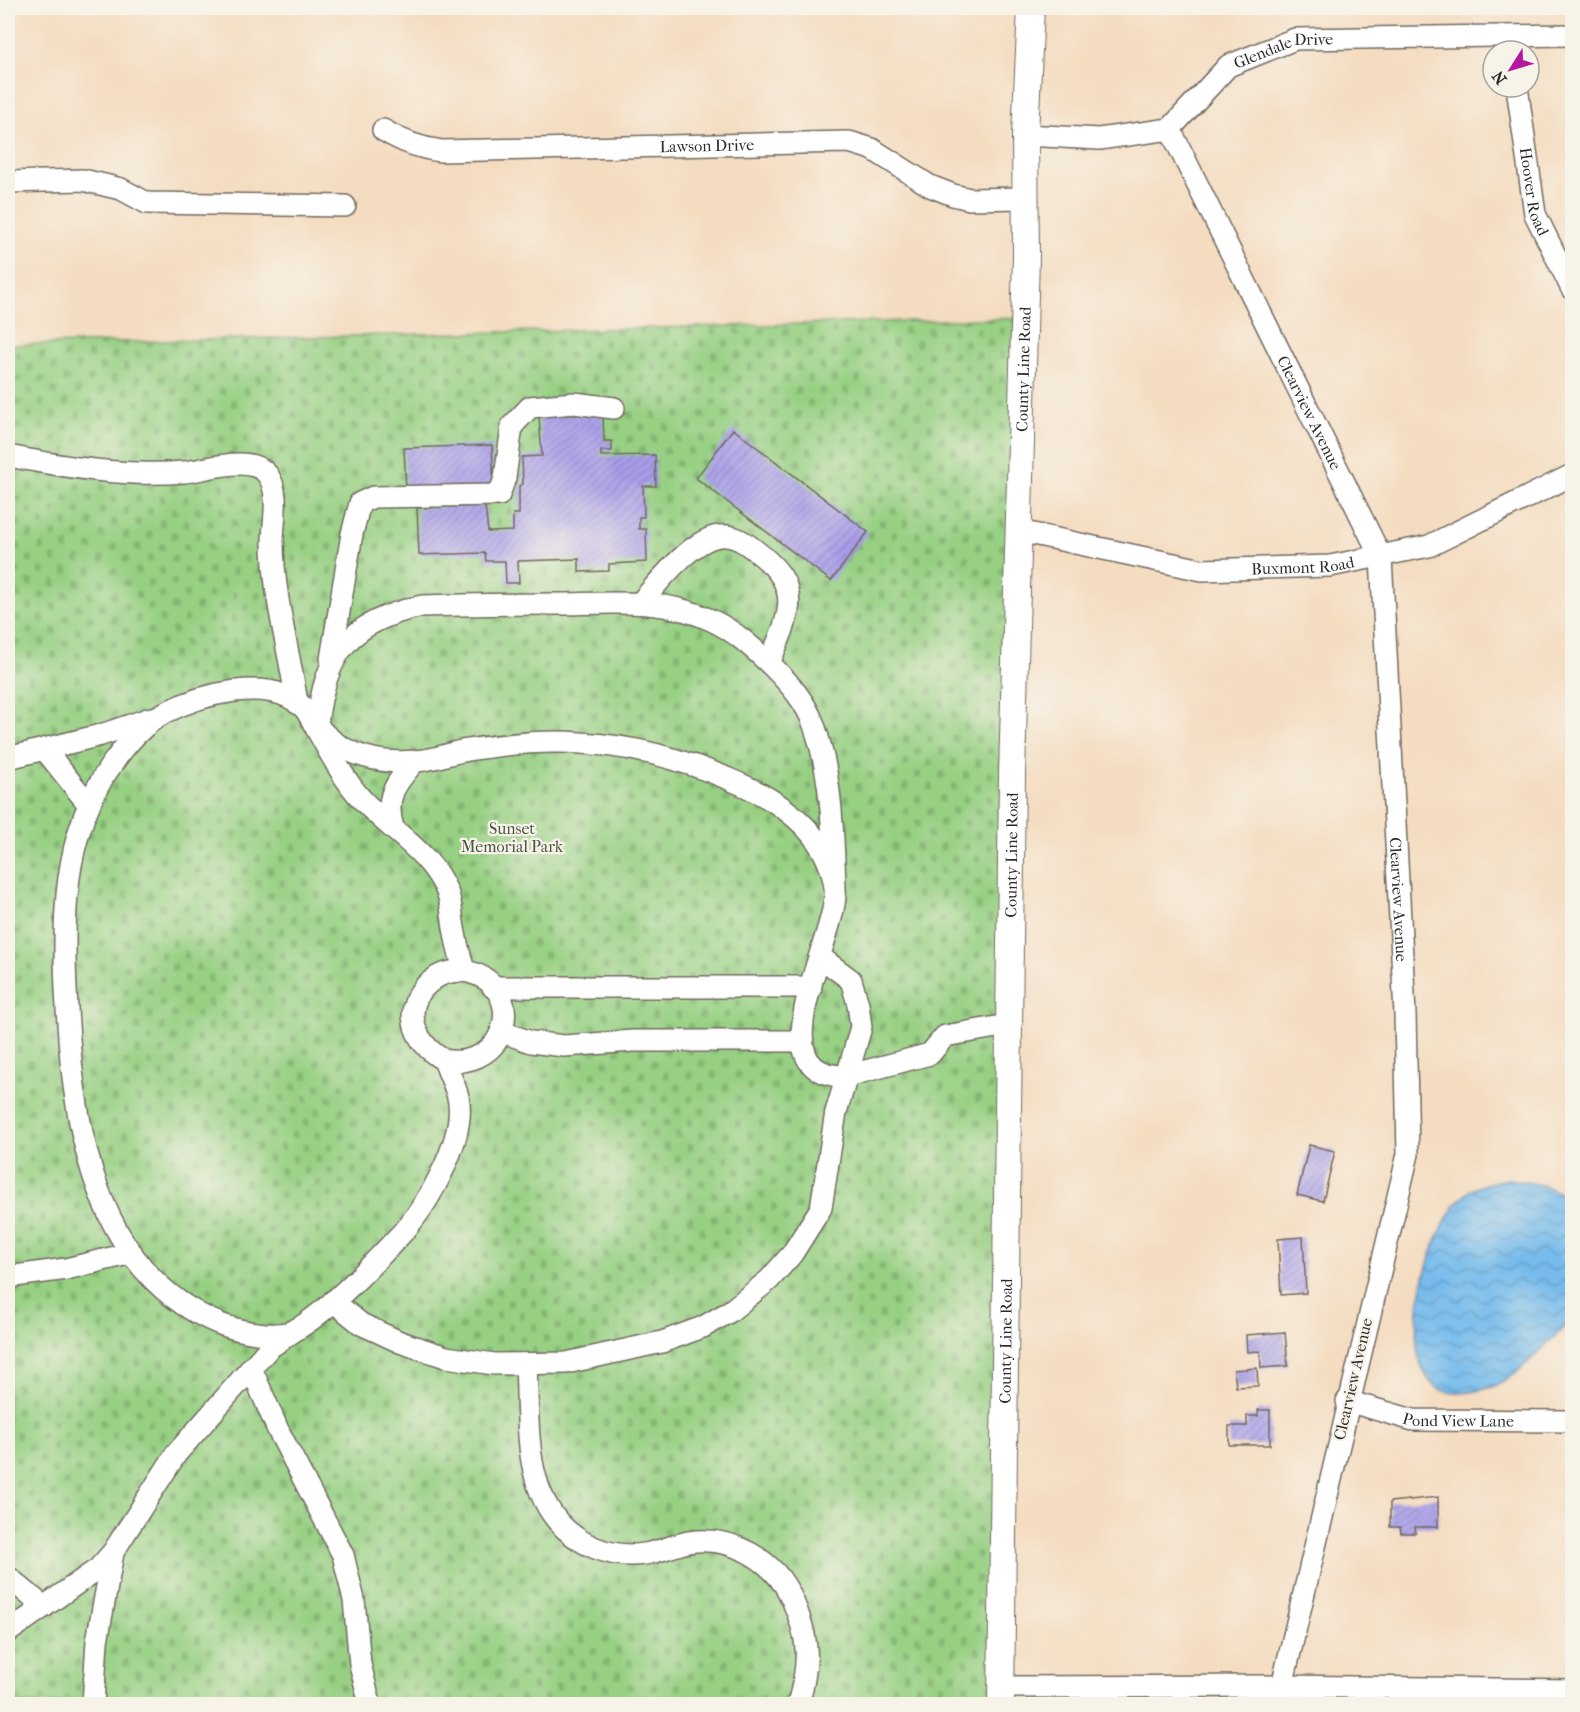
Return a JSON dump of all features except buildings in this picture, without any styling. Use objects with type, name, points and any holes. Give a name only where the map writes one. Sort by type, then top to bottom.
[{"type":"main road","name":"County Line Road","points":[[1001,1696],[1008,1025],[1026,256],[1023,198],[1024,135],[1032,8]]},
{"type":"street","name":"Glendale Drive","points":[[1539,39],[1572,35]]},
{"type":"street","name":"Glendale Drive","points":[[1170,129],[1228,66],[1295,39],[1481,42]]},
{"type":"street","name":"Hoover Road","points":[[1519,99],[1535,214],[1572,289]]},
{"type":"street","points":[[1024,135],[1099,139],[1170,129]]},
{"type":"street","name":"Clearview Avenue","points":[[1170,129],[1381,557],[1405,1014],[1408,1154],[1347,1401],[1282,1695]]},
{"type":"street","name":"Lawson Drive","points":[[383,130],[400,141],[420,148],[441,151],[849,142],[872,149],[930,186],[953,195],[970,198],[1023,198]]},
{"type":"street","points":[[8,182],[83,180],[121,189],[147,203],[345,206]]},
{"type":"street","points":[[317,725],[321,691],[329,669],[352,534],[360,503],[373,497],[499,495],[505,478],[512,426],[530,407],[574,403],[614,408]]},
{"type":"street","points":[[8,456],[79,470],[183,472],[250,465],[266,473],[272,483],[275,499],[273,567],[277,599],[300,706],[361,798],[421,853],[447,892],[464,971]]},
{"type":"street","name":"Buxmont Road","points":[[1019,531],[1202,570],[1330,566],[1429,546],[1572,475]]},
{"type":"street","points":[[640,603],[699,544],[720,536],[741,540],[775,566],[788,585],[789,605],[785,626],[769,663]]},
{"type":"street","points":[[329,669],[344,646],[362,628],[393,613],[412,608],[463,604],[640,603],[684,610],[710,619],[735,633],[788,682],[803,702],[816,732],[829,799],[835,887],[834,907],[804,1009],[801,1048],[806,1057],[827,1074],[847,1076],[930,1054],[945,1036],[1008,1025]]},
{"type":"street","points":[[8,758],[101,735],[212,696],[235,691],[280,691],[300,706],[327,738],[341,748],[380,760],[415,761],[458,751],[536,742],[582,742],[654,753],[690,762],[766,796],[787,810],[824,849],[835,887]]},
{"type":"street","points":[[160,715],[123,748],[102,778],[88,805],[71,859],[66,891],[64,953],[70,1071],[83,1149],[95,1185],[132,1253],[165,1292],[207,1318],[240,1331],[294,1331]]},
{"type":"street","points":[[45,750],[88,805]]},
{"type":"street","points":[[393,828],[388,809],[395,784],[415,761]]},
{"type":"street","points":[[333,1300],[361,1324],[423,1350],[470,1361],[526,1365],[566,1363],[676,1338],[720,1317],[756,1292],[792,1254],[821,1208],[836,1112],[861,1027],[858,1004],[851,980],[820,957]]},
{"type":"street","points":[[464,971],[485,979],[493,987],[504,1008],[502,1032],[485,1054],[472,1061],[458,1063],[444,1060],[431,1053],[421,1042],[415,1029],[413,1014],[416,1000],[424,987],[435,978],[449,972],[464,971]]},
{"type":"street","points":[[493,987],[811,987]]},
{"type":"street","points":[[502,1032],[531,1042],[564,1046],[633,1041],[802,1041]]},
{"type":"street","points":[[8,1632],[99,1568],[113,1552],[176,1454],[269,1348],[333,1300],[404,1231],[436,1184],[448,1158],[459,1111],[458,1099],[444,1060]]},
{"type":"street","points":[[8,1277],[66,1269],[132,1253]]},
{"type":"street","points":[[526,1365],[533,1469],[538,1488],[557,1520],[588,1545],[607,1552],[627,1555],[646,1554],[690,1542],[712,1542],[734,1546],[760,1559],[789,1591],[802,1622],[808,1660],[798,1704]]},
{"type":"street","points":[[251,1368],[278,1430],[343,1555],[354,1600],[360,1664],[370,1704]]},
{"type":"street","name":"Pond View Lane","points":[[1347,1401],[1413,1420],[1572,1421]]},
{"type":"street","points":[[93,1704],[97,1641],[113,1552]]},
{"type":"street","points":[[8,1577],[44,1607]]},
{"type":"street","points":[[1001,1696],[1282,1695],[1572,1690]]},
{"type":"green space","name":"Sunset Memorial Park","points":[[1024,318],[1002,1704],[8,1704],[8,345]]},
{"type":"water","points":[[1508,1179],[1542,1185],[1572,1198],[1572,1320],[1521,1369],[1501,1383],[1470,1392],[1441,1390],[1424,1373],[1417,1345],[1418,1311],[1425,1275],[1436,1241],[1451,1212],[1466,1194],[1492,1182]]}]
